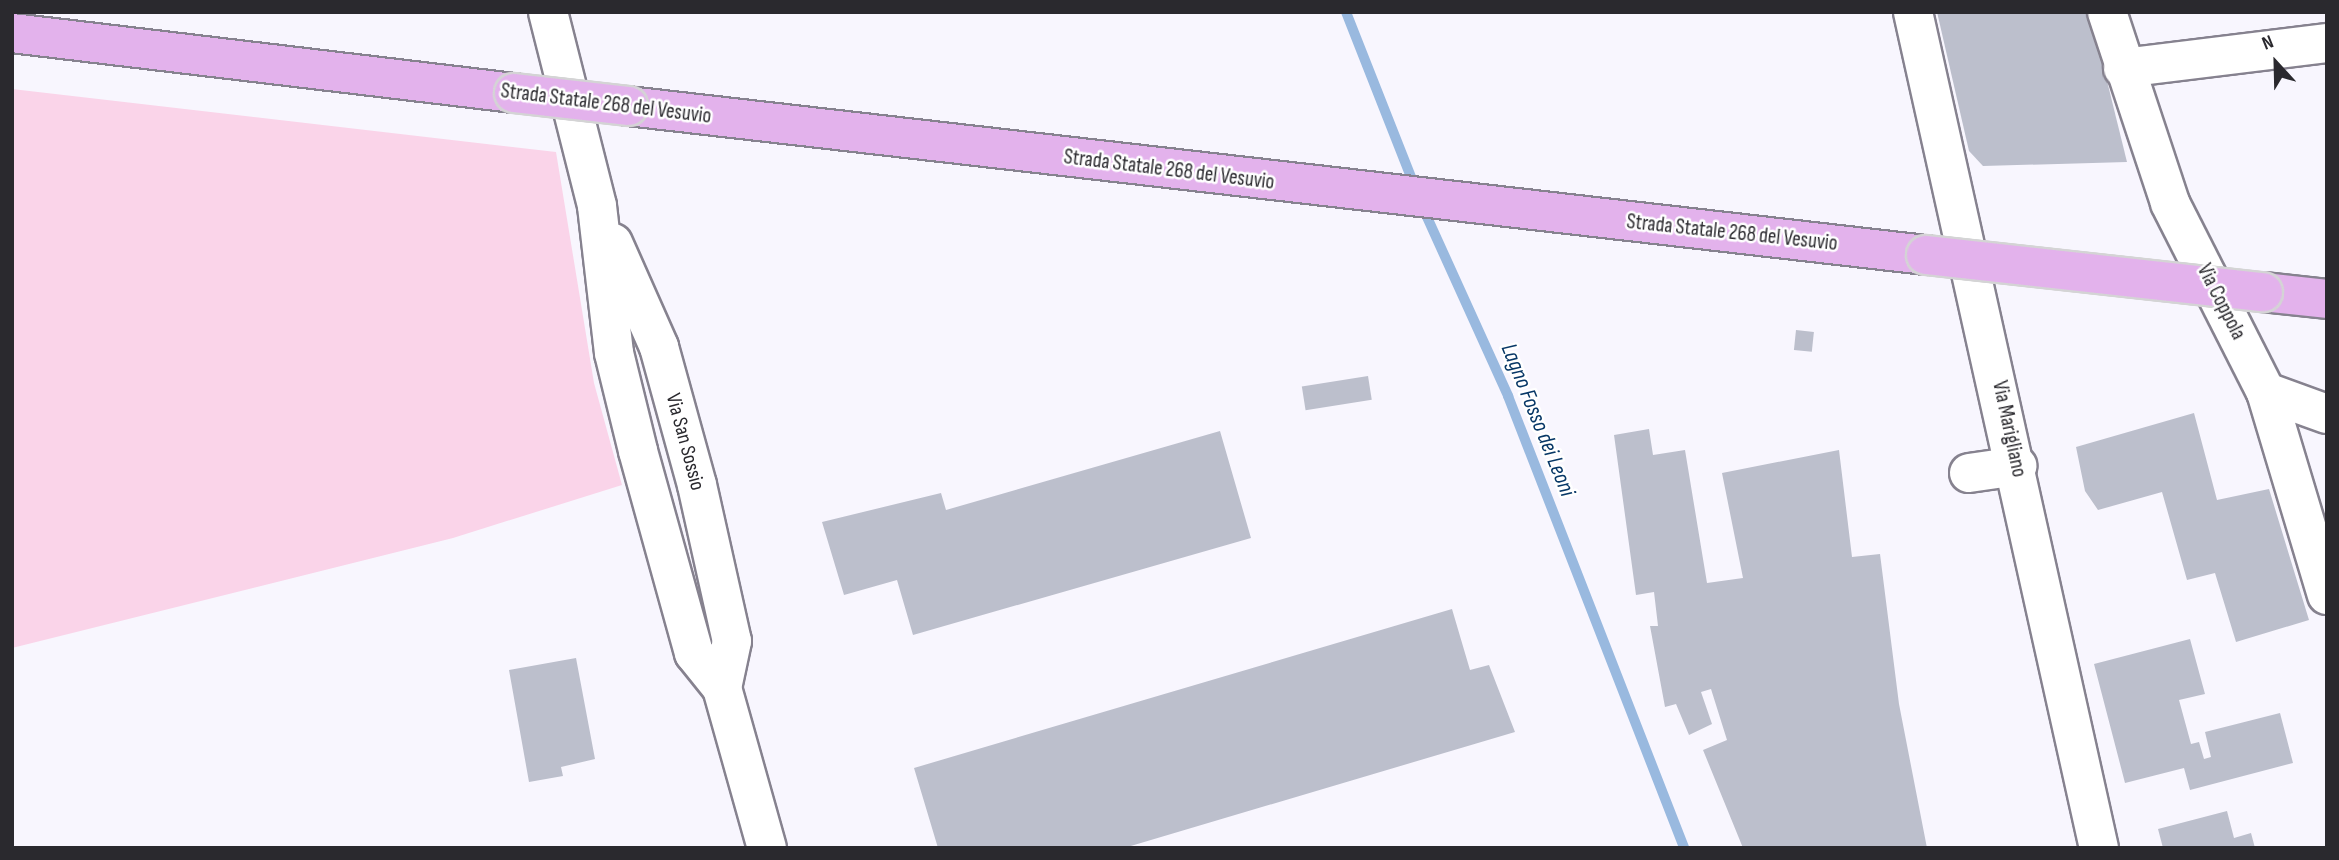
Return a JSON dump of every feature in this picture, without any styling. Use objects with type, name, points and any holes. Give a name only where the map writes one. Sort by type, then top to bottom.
[{"type":"highway","name":"Strada Statale 268 del Vesuvio","points":[[12,33],[1368,193],[2327,299]]},
{"type":"street","points":[[548,12],[597,206],[614,353],[638,451],[694,653],[722,688],[767,848]]},
{"type":"street","name":"Via Marigliano","points":[[1913,12],[2017,466],[2099,848]]},
{"type":"street","name":"Via Coppola","points":[[2107,12],[2123,68],[2171,203],[2266,392],[2327,595]]},
{"type":"street","points":[[2123,68],[2327,43]]},
{"type":"street","points":[[2266,392],[2327,414]]},
{"type":"street","points":[[1969,473],[2017,466]]},
{"type":"shaded area","points":[[12,89],[556,152],[594,383],[622,485],[453,538],[12,648]]},
{"type":"building","points":[[1937,12],[2090,12],[2127,162],[1983,166],[1969,151]]},
{"type":"building","points":[[1796,330],[1814,332],[1812,352],[1794,350]]},
{"type":"building","points":[[1368,376],[1372,400],[1306,410],[1302,386]]},
{"type":"building","points":[[2194,413],[2217,500],[2269,489],[2309,620],[2236,642],[2215,573],[2187,580],[2162,492],[2098,510],[2085,491],[2076,447]]},
{"type":"building","points":[[1649,429],[1653,455],[1685,450],[1707,583],[1743,578],[1722,473],[1839,450],[1852,557],[1880,554],[1899,704],[1927,848],[1743,848],[1703,750],[1727,740],[1711,689],[1701,692],[1712,724],[1689,735],[1676,704],[1665,707],[1650,626],[1658,626],[1654,592],[1636,595],[1614,435]]},
{"type":"building","points":[[1220,431],[1251,538],[913,635],[897,580],[844,595],[822,522],[941,493],[946,510]]},
{"type":"building","points":[[1452,609],[1470,670],[1489,665],[1515,732],[1124,848],[938,848],[914,768]]},
{"type":"building","points":[[2190,639],[2205,694],[2179,700],[2191,744],[2199,742],[2204,759],[2211,757],[2205,732],[2280,713],[2293,763],[2190,790],[2184,768],[2125,783],[2094,664]]},
{"type":"building","points":[[576,658],[595,759],[561,767],[563,776],[529,782],[509,670]]},
{"type":"building","points":[[2227,811],[2234,838],[2251,833],[2255,848],[2163,848],[2158,829]]},
{"type":"waterway","name":"Lagno Fosso dei Leoni","points":[[1346,12],[1415,187]]},
{"type":"waterway","name":"Lagno Fosso dei Leoni","points":[[1422,206],[1508,396],[1684,848]]}]
